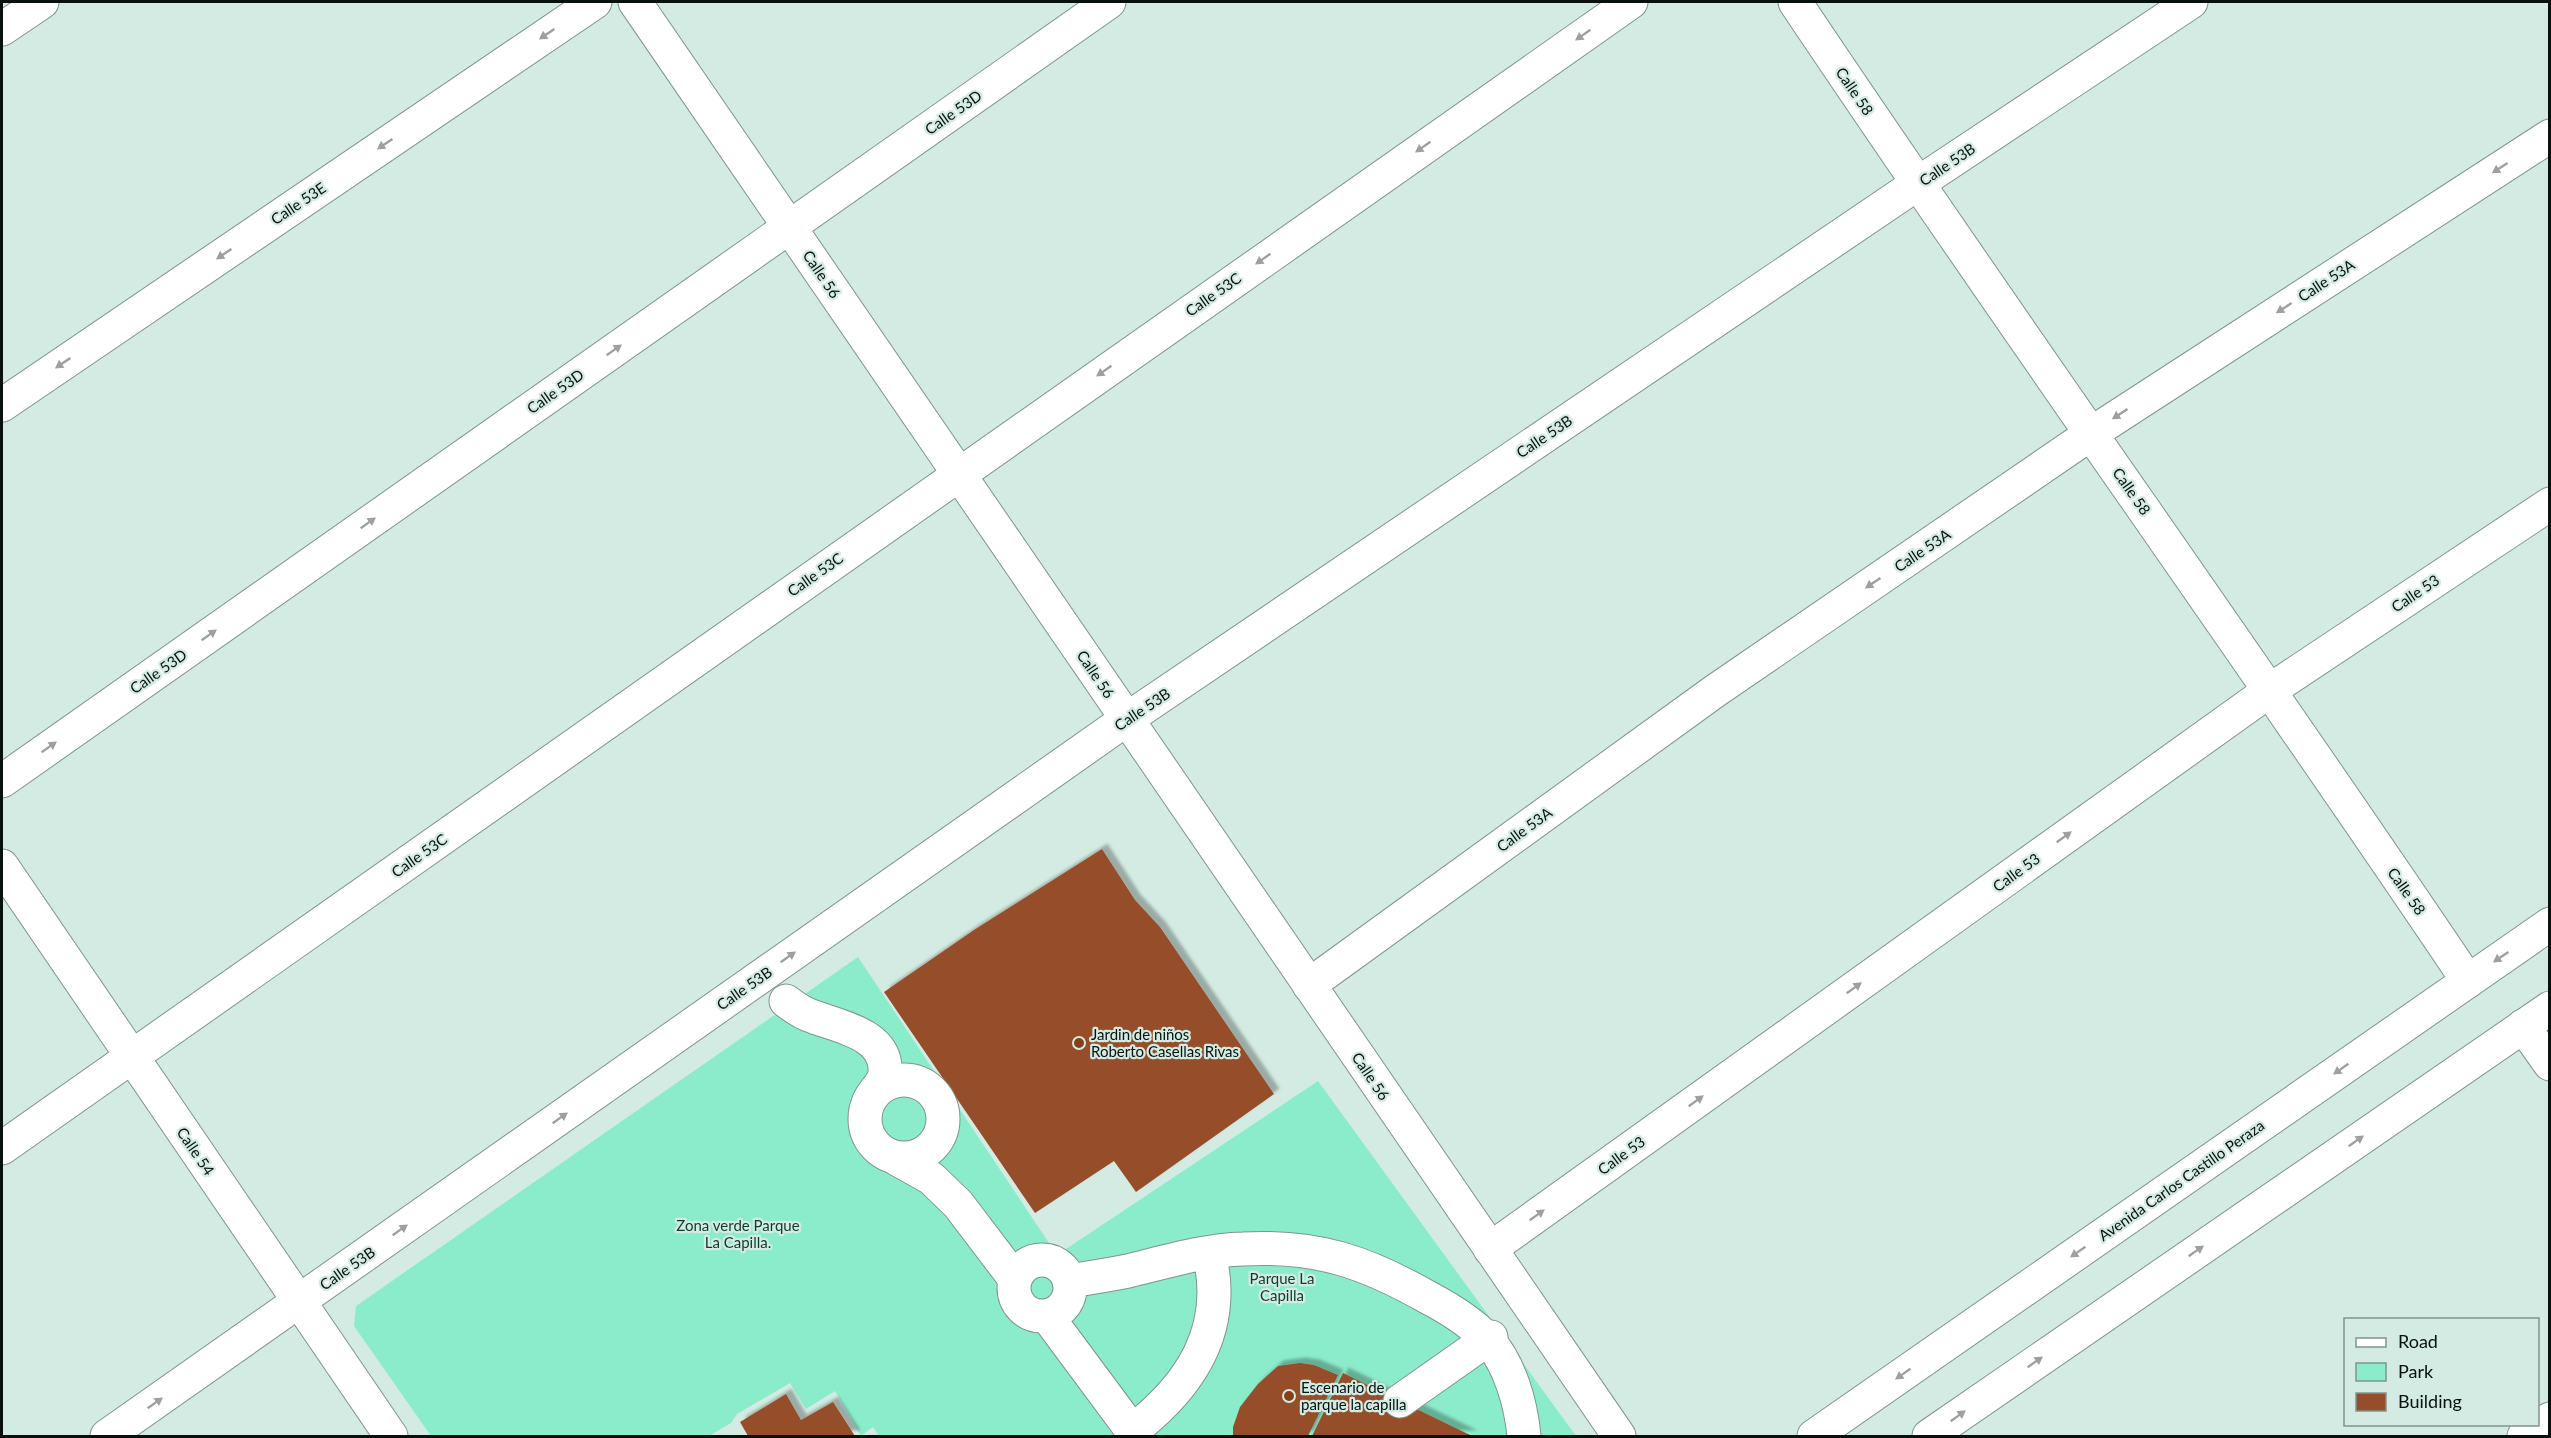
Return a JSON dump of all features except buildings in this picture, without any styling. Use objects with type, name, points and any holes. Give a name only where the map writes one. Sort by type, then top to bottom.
[{"type":"street","points":[[2,29],[42,2]]},
{"type":"street","name":"Calle 53E","points":[[2,405],[595,2]]},
{"type":"street","name":"Calle 56","points":[[635,2],[1619,1437]]},
{"type":"street","name":"Calle 53D","points":[[2,781],[1109,2]]},
{"type":"street","name":"Calle 53C","points":[[2,1148],[1630,2]]},
{"type":"street","name":"Calle 58","points":[[1795,2],[1917,184],[2092,433],[2468,981]]},
{"type":"street","name":"Calle 53B","points":[[107,1437],[1127,719],[2190,2]]},
{"type":"street","name":"Calle 53A","points":[[1309,985],[1715,692],[2092,433],[2550,136]]},
{"type":"street","name":"Calle 53","points":[[1490,1249],[2269,690],[2550,504]]},
{"type":"street","name":"Calle 54","points":[[2,866],[391,1437]]},
{"type":"street","name":"Avenida Carlos Castillo Peraza","points":[[1814,1437],[2550,924]]},
{"type":"street","points":[[786,1001],[814,1017],[841,1025],[865,1037],[876,1046],[884,1062],[885,1073],[883,1081],[872,1094],[865,1120],[867,1134],[874,1146],[885,1155],[931,1178],[958,1204],[1016,1279]]},
{"type":"street","points":[[1929,1437],[2550,1008]]},
{"type":"street","points":[[2523,1026],[2550,1064]]},
{"type":"street","points":[[867,1107],[873,1095],[896,1080],[910,1080],[923,1084],[941,1103],[943,1127],[931,1148],[921,1155],[897,1159]]},
{"type":"street","points":[[1069,1281],[1209,1253],[1242,1249],[1304,1250],[1346,1258],[1383,1273],[1447,1308],[1490,1339],[1512,1385],[1524,1437]]},
{"type":"street","points":[[1047,1316],[1134,1434],[1185,1380],[1201,1350],[1215,1303],[1215,1278],[1209,1253]]},
{"type":"street","points":[[1043,1260],[1059,1266],[1066,1273],[1069,1281],[1068,1299],[1056,1312],[1047,1316],[1032,1314],[1019,1304],[1014,1288],[1016,1279],[1026,1265],[1043,1260]]},
{"type":"street","points":[[1400,1401],[1490,1339]]},
{"type":"street","points":[[2524,1437],[2550,1419]]},
{"type":"green space","points":[[858,957],[1057,1255],[1318,1081],[1576,1436],[879,1436],[873,1427],[861,1436],[835,1391],[806,1409],[790,1383],[737,1414],[731,1423],[709,1436],[431,1436],[354,1326],[356,1306]]},
{"type":"place","name":"Jardin de niños Roberto Casellas Rivas","points":[[1079,1043]]},
{"type":"place","name":"Escenario de parque la capilla","points":[[1289,1396]]},
{"type":"park label","name":"Zona verde Parque La Capilla.","points":[[738,1234]]},
{"type":"park label","name":"Parque La Capilla","points":[[1282,1286]]}]
